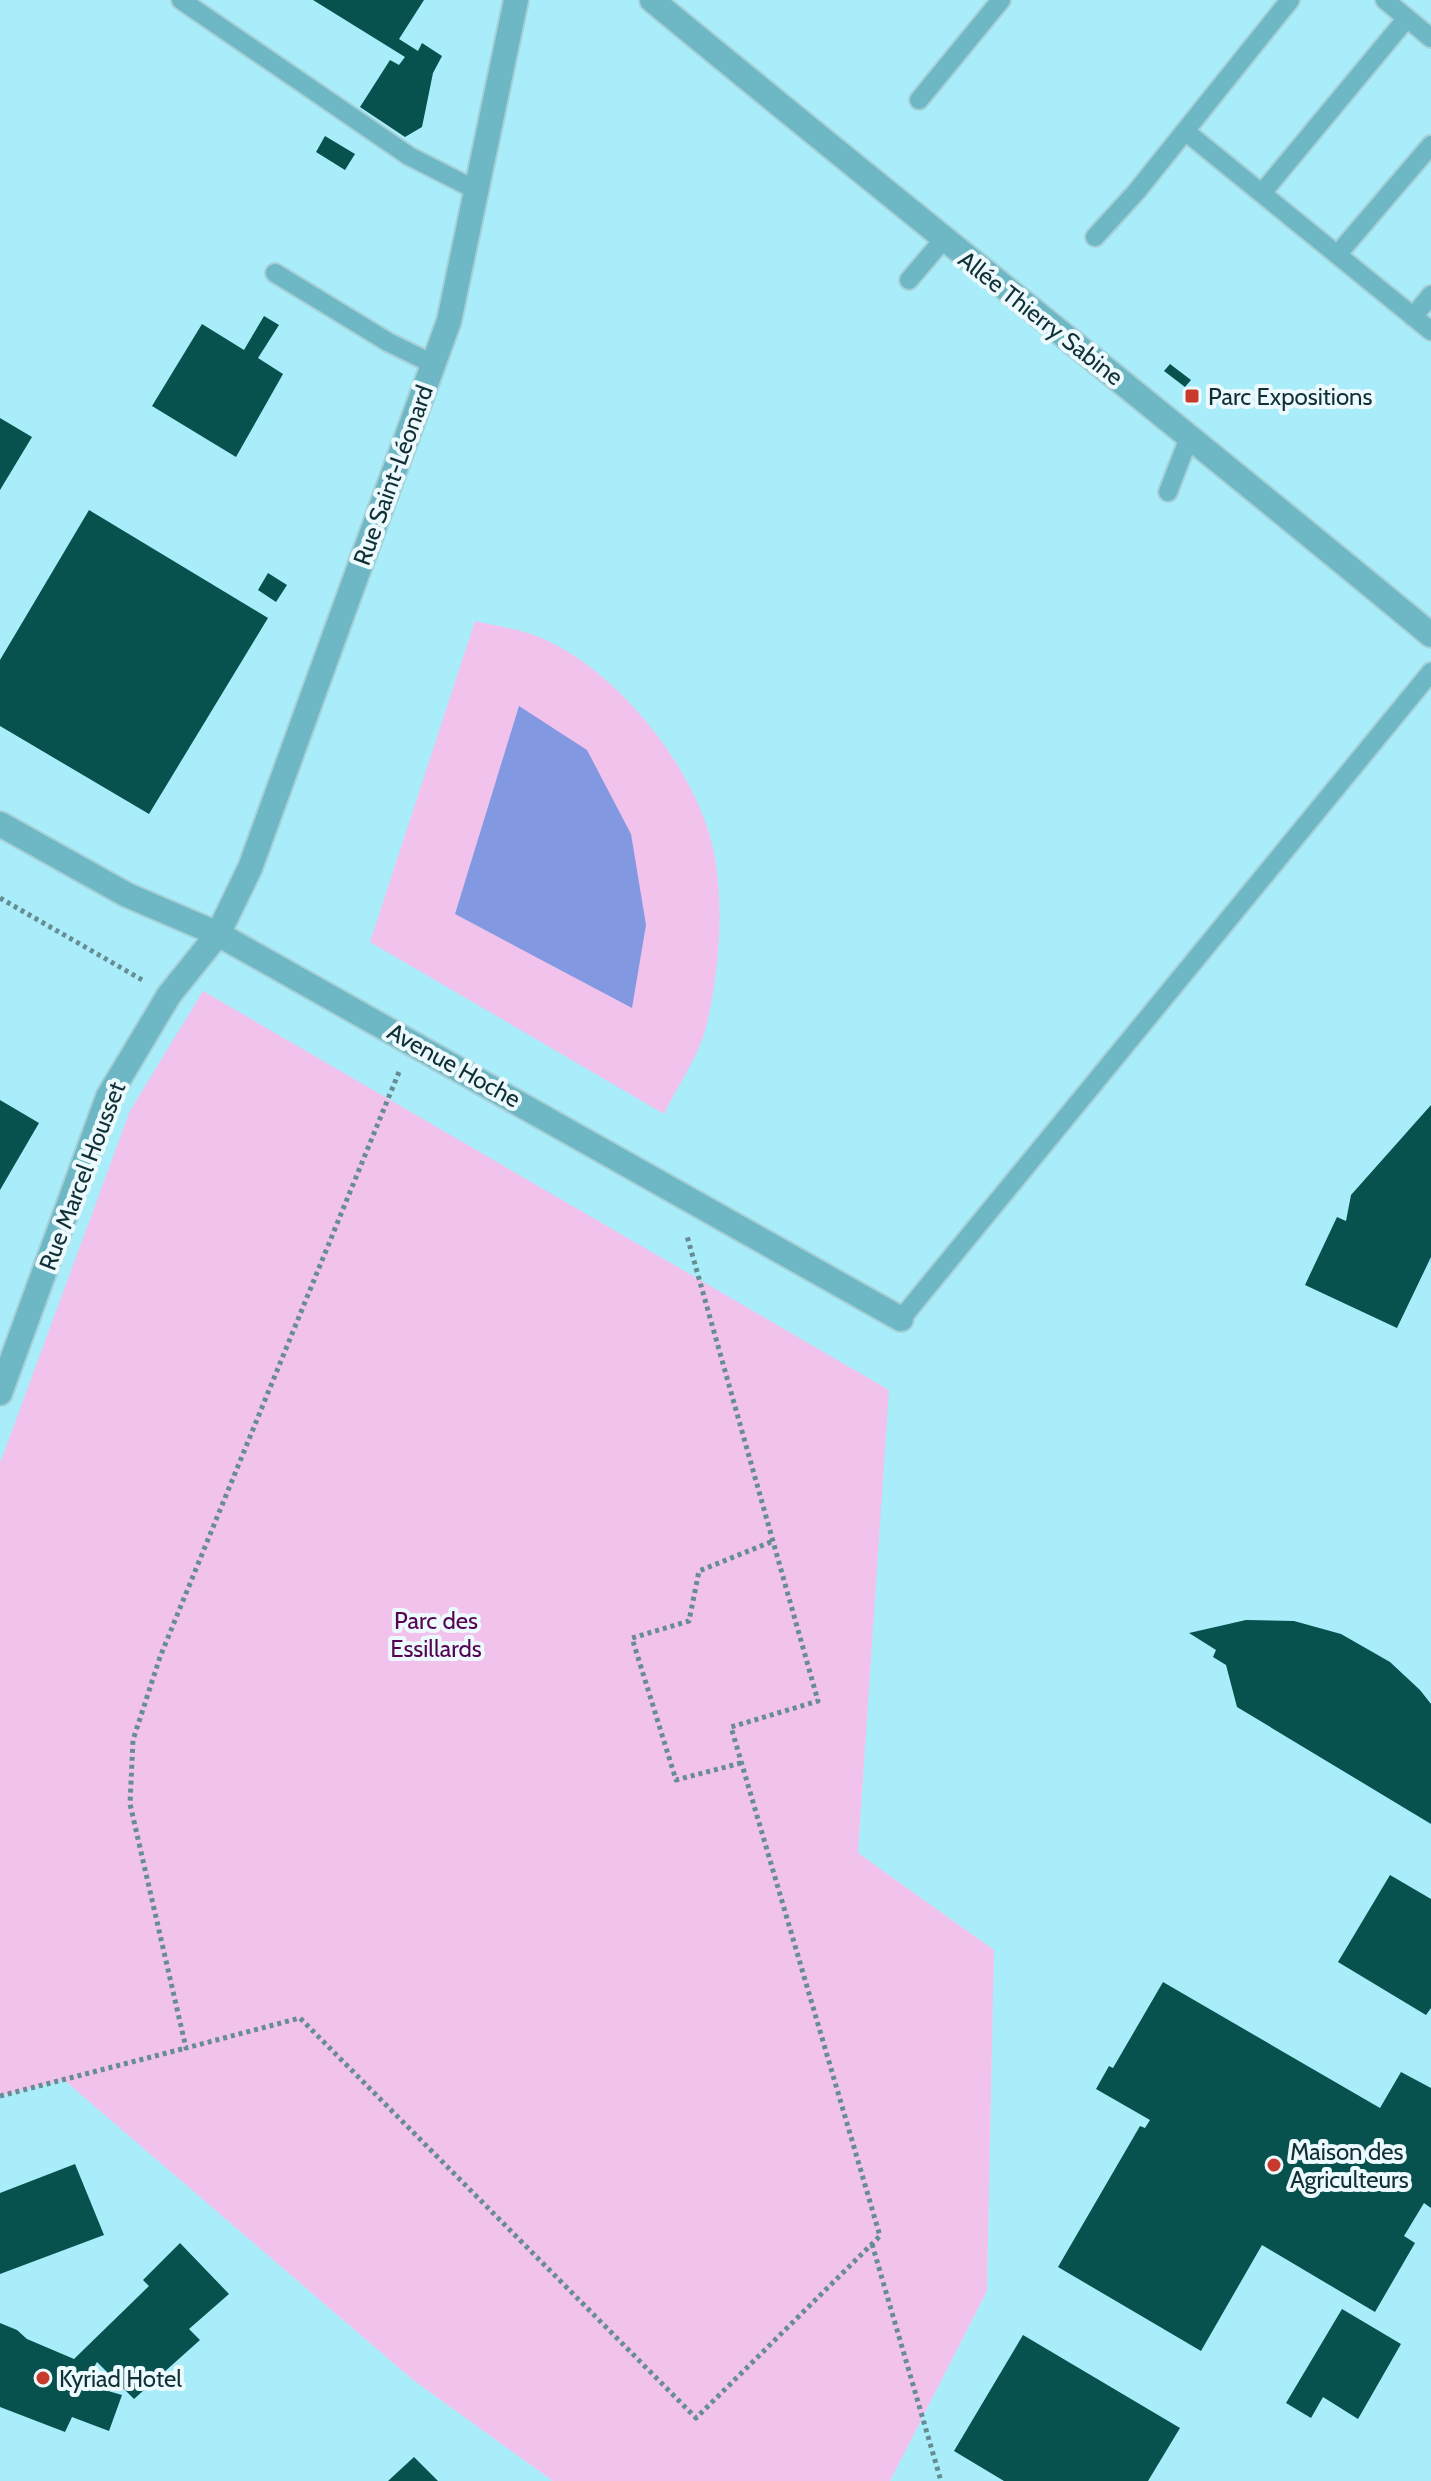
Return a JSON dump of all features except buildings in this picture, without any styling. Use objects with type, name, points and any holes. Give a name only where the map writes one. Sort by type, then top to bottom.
[{"type":"street","name":"Rue Saint-Léonard","points":[[218,934],[250,868],[449,321],[516,0]]},
{"type":"street","name":"Allée Thierry Sabine","points":[[652,0],[943,240],[1190,435],[1431,635]]},
{"type":"street","name":"Avenue Hoche","points":[[0,824],[127,895],[218,934],[901,1319]]},
{"type":"street","name":"Rue Marcel Housset","points":[[0,1393],[108,1097],[169,995],[218,934]]},
{"type":"lane","points":[[181,0],[409,156],[476,190]]},
{"type":"lane","points":[[919,100],[1001,0]]},
{"type":"lane","points":[[1095,237],[1290,0]]},
{"type":"lane","points":[[1385,0],[1431,38]]},
{"type":"lane","points":[[1262,193],[1407,18]]},
{"type":"lane","points":[[1185,131],[1431,331]]},
{"type":"lane","points":[[1337,255],[1431,145]]},
{"type":"lane","points":[[909,280],[943,240]]},
{"type":"lane","points":[[275,273],[388,342],[433,364]]},
{"type":"lane","points":[[1413,317],[1431,295]]},
{"type":"lane","points":[[1168,492],[1190,435]]},
{"type":"lane","points":[[901,1319],[1431,672]]},
{"type":"path","points":[[0,898],[169,995]]},
{"type":"path","points":[[186,2048],[130,1804],[133,1740],[160,1657],[411,1041]]},
{"type":"path","points":[[0,2096],[300,2018],[696,2418],[880,2236],[731,1727],[818,1701],[675,1191]]},
{"type":"path","points":[[742,1763],[676,1780],[632,1638],[689,1621],[699,1571],[773,1541]]},
{"type":"path","points":[[872,2244],[941,2481]]},
{"type":"shaded area","points":[[0,0],[1431,0],[1431,2481],[890,2481],[987,2291],[994,1950],[858,1853],[888,1390],[0,1463]]},
{"type":"shaded area","points":[[63,2079],[413,2380],[553,2481],[0,2481],[0,2096]]},
{"type":"green space","points":[[475,621],[528,633],[560,647],[591,667],[648,723],[692,790],[706,825],[718,879],[719,943],[714,986],[703,1038],[664,1114],[370,942]]},
{"type":"green space","name":"Parc des Essillards","points":[[203,991],[889,1390],[858,1853],[994,1950],[987,2291],[890,2481],[553,2481],[413,2380],[64,2080],[0,2096],[0,1463],[130,1111]]},
{"type":"water","points":[[519,706],[587,750],[631,834],[646,925],[632,1008],[455,914]]},
{"type":"place","name":"Parc Expositions","points":[[1192,396]]},
{"type":"place","name":"Maison des Agriculteurs","points":[[1274,2165]]},
{"type":"place","name":"Kyriad Hotel","points":[[43,2378]]}]
